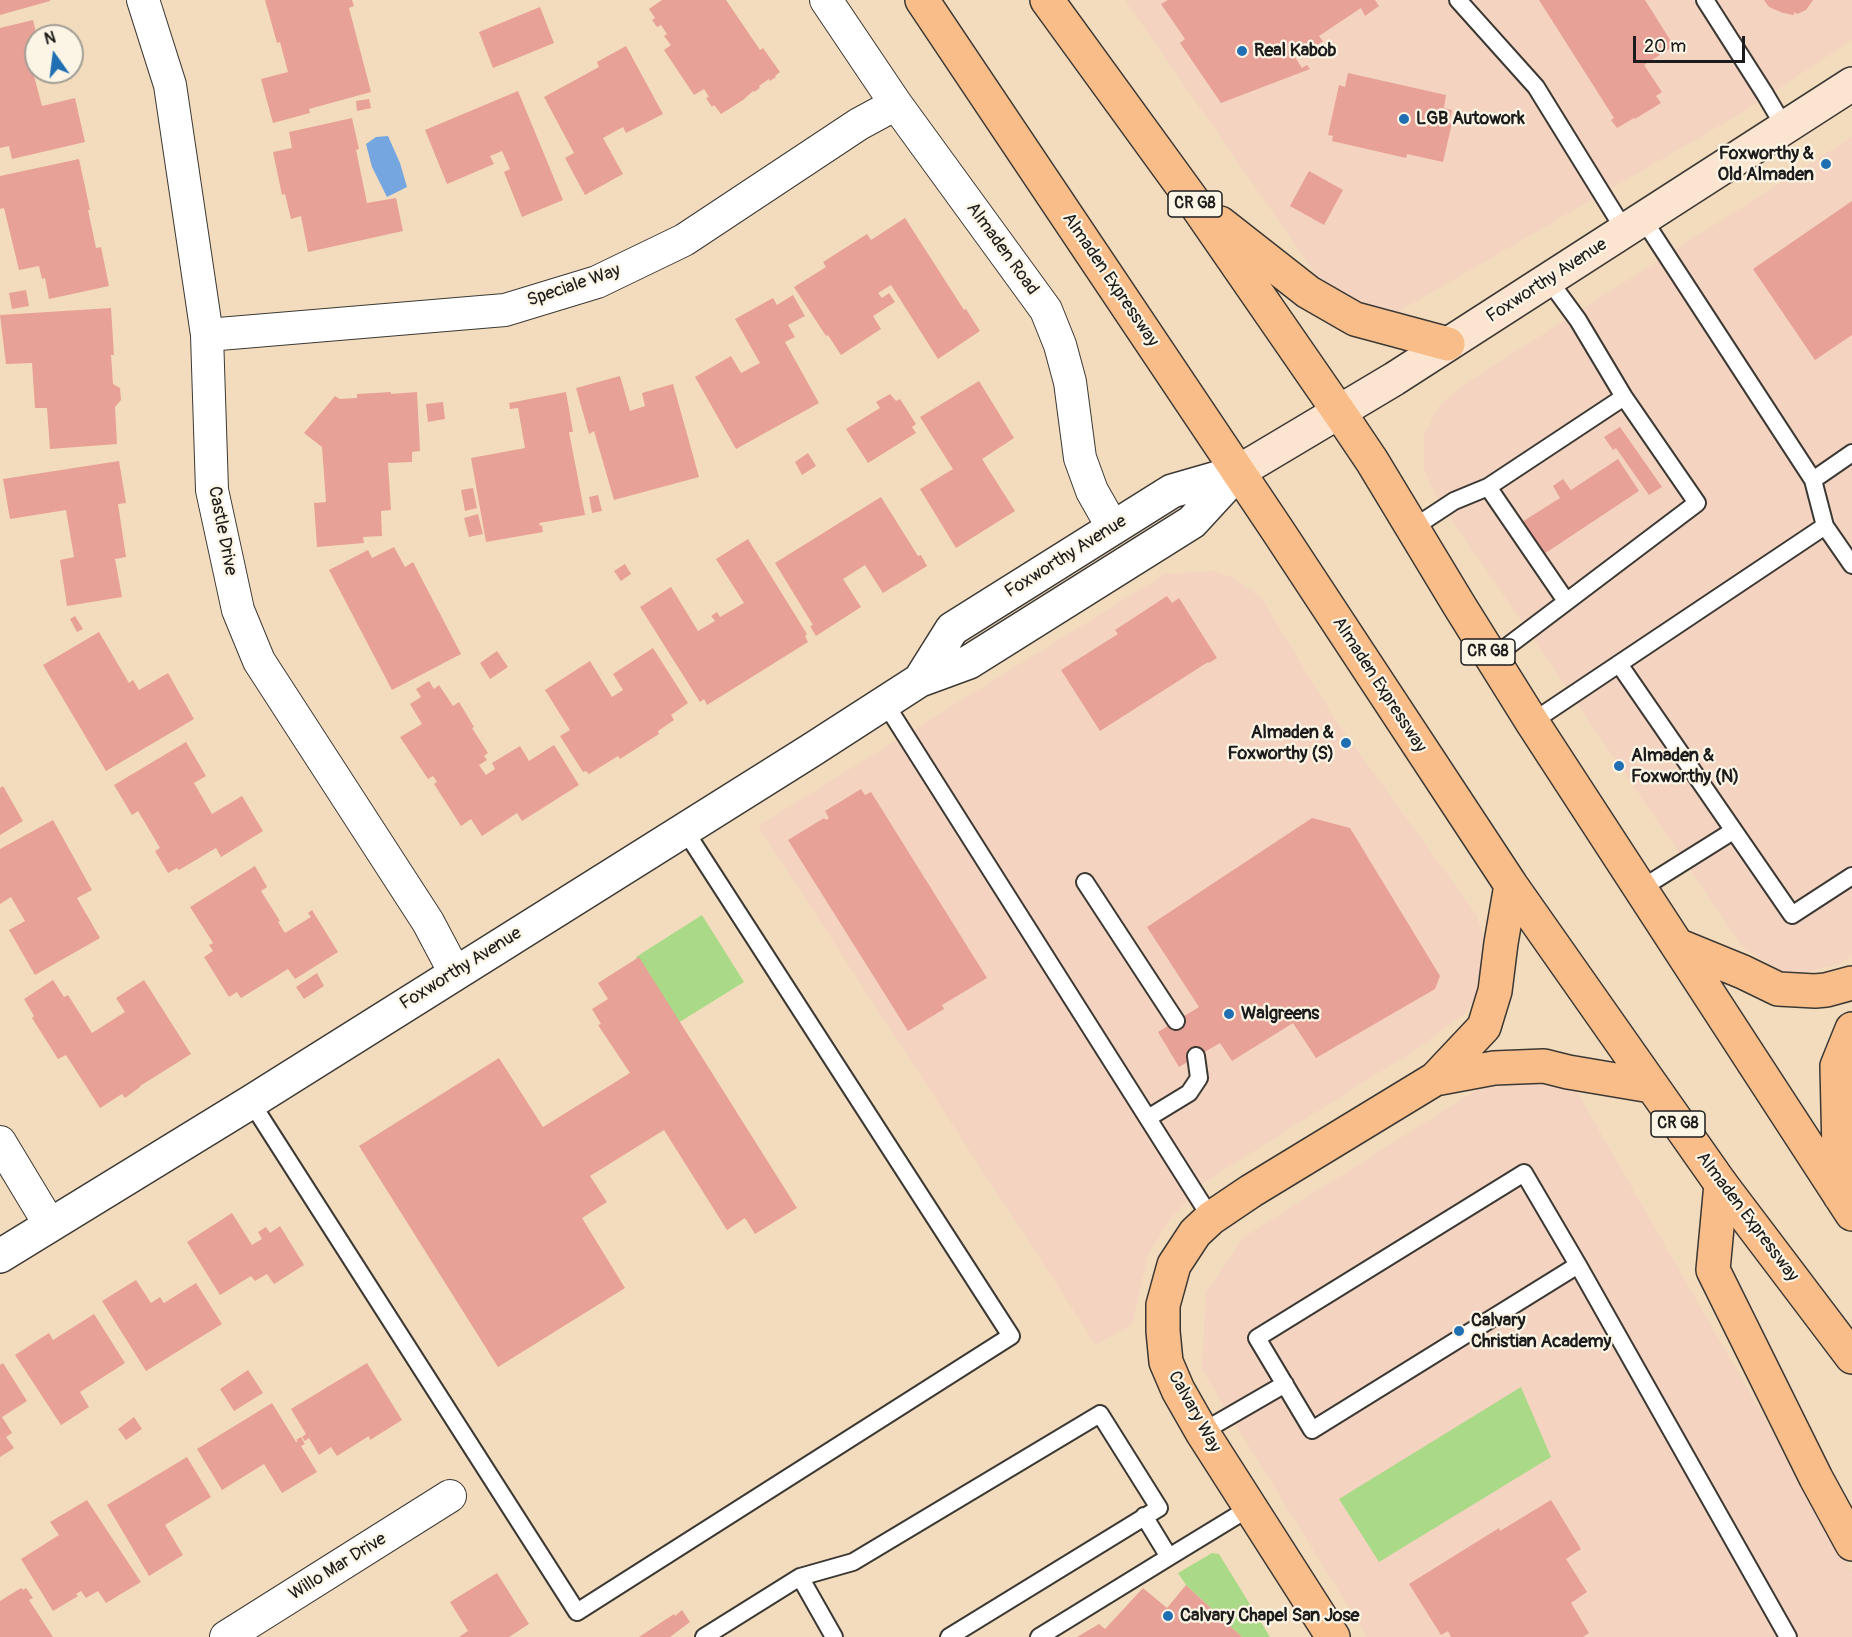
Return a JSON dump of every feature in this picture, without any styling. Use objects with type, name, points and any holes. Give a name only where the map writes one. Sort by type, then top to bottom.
[{"type":"main road","name":"Almaden Expressway","points":[[922,0],[1511,885],[1721,1184],[1852,1357]]},
{"type":"main road","name":"CR G8","points":[[1047,0],[1196,205],[1339,412],[1532,722],[1848,1203]]},
{"type":"main road","name":"Foxworthy Avenue","points":[[1238,472],[1448,344],[1852,84]]},
{"type":"main road","points":[[1196,205],[1308,292],[1355,319],[1448,344]]},
{"type":"main road","points":[[1435,1079],[1484,1027],[1495,991],[1511,885]]},
{"type":"main road","points":[[1677,945],[1778,989],[1815,991],[1852,983]]},
{"type":"main road","points":[[1848,1203],[1837,1066],[1852,1029]]},
{"type":"main road","points":[[1435,1079],[1494,1068],[1544,1066],[1651,1086]]},
{"type":"main road","name":"Calvary Way","points":[[1333,1637],[1202,1432],[1178,1390],[1166,1362],[1163,1305],[1174,1265],[1195,1233],[1211,1218],[1251,1191],[1435,1079]]},
{"type":"main road","points":[[1721,1184],[1713,1270],[1816,1478],[1852,1544]]},
{"type":"street","name":"Castle Drive","points":[[143,0],[170,85],[207,335],[212,490],[238,610],[259,661],[428,922],[455,973]]},
{"type":"street","name":"Almaden Road","points":[[826,0],[896,104],[1046,310],[1060,345],[1070,382],[1080,458],[1092,491],[1113,528]]},
{"type":"street","name":"Speciale Way","points":[[207,335],[505,310],[597,282],[684,240],[859,124],[896,104]]},
{"type":"street","name":"Foxworthy Avenue","points":[[920,680],[952,629],[1172,491],[1238,472]]},
{"type":"street","name":"Foxworthy Avenue","points":[[0,1256],[251,1102],[920,680],[969,662],[1192,522],[1238,472]]},
{"type":"street","points":[[0,1142],[50,1225]]},
{"type":"street","name":"Willo Mar Drive","points":[[226,1637],[450,1496]]},
{"type":"lane","points":[[1458,0],[1536,87],[1813,480],[1825,526],[1852,565]]},
{"type":"lane","points":[[1705,0],[1785,128]]},
{"type":"lane","points":[[1492,658],[1697,502],[1624,397],[1578,320],[1548,279]]},
{"type":"lane","points":[[1413,528],[1454,501],[1488,487],[1624,397]]},
{"type":"lane","points":[[1813,480],[1852,453]]},
{"type":"lane","points":[[1488,487],[1566,601]]},
{"type":"lane","points":[[1532,722],[1825,526]]},
{"type":"lane","points":[[1619,664],[1792,915],[1852,876]]},
{"type":"lane","points":[[885,703],[1211,1218]]},
{"type":"lane","points":[[251,1102],[577,1612],[1011,1336],[684,829]]},
{"type":"lane","points":[[1642,888],[1733,831]]},
{"type":"lane","points":[[1085,882],[1176,1021]]},
{"type":"lane","points":[[1148,1118],[1189,1092],[1200,1078],[1196,1056]]},
{"type":"lane","points":[[1578,1265],[1312,1430],[1257,1338],[1524,1173],[1578,1265],[1788,1637]]},
{"type":"lane","points":[[1202,1432],[1285,1384]]},
{"type":"lane","points":[[704,1637],[800,1577],[853,1562],[1101,1414],[1159,1508],[948,1637]]},
{"type":"lane","points":[[1039,1637],[1251,1507]]},
{"type":"lane","points":[[1144,1516],[1169,1557]]},
{"type":"lane","points":[[800,1577],[834,1637]]},
{"type":"shaded area","points":[[1125,0],[1852,0],[1852,40],[1743,112],[1358,335]]},
{"type":"shaded area","points":[[1852,137],[1852,956],[1839,964],[1791,976],[1745,950],[1438,499],[1424,469],[1424,435],[1440,404],[1468,382]]},
{"type":"shaded area","points":[[1214,571],[1234,578],[1262,599],[1336,721],[1476,914],[1486,944],[1482,986],[1467,1012],[1418,1048],[1206,1181],[1171,1218],[1148,1255],[1132,1324],[1096,1345],[758,826],[1165,574]]},
{"type":"shaded area","name":"Calvary Christian Academy","points":[[1534,1080],[1577,1092],[1852,1571],[1852,1637],[1367,1637],[1202,1370],[1206,1292],[1244,1237],[1489,1082]]},
{"type":"green space","points":[[702,915],[744,982],[678,1023],[636,957]]},
{"type":"green space","points":[[1521,1387],[1551,1457],[1379,1562],[1339,1499]]},
{"type":"green space","points":[[1212,1553],[1219,1554],[1270,1637],[1242,1637],[1186,1585],[1178,1573]]},
{"type":"water","points":[[388,136],[400,163],[407,187],[387,197],[372,167],[366,144],[376,137]]},
{"type":"building","points":[[0,0],[50,0],[50,1],[0,15]]},
{"type":"building","points":[[265,0],[352,0],[354,6],[349,8],[371,92],[309,109],[310,113],[273,123],[261,79],[288,72]]},
{"type":"building","points":[[662,0],[726,0],[760,50],[763,48],[780,72],[721,114],[714,105],[712,107],[706,98],[709,97],[704,89],[694,95],[664,50],[671,45],[664,36],[667,34],[661,25],[657,27],[652,20],[655,18],[649,9]]},
{"type":"building","name":"Real Kabob","points":[[1168,0],[1375,0],[1379,6],[1365,16],[1361,8],[1319,36],[1323,41],[1313,48],[1310,43],[1293,54],[1302,68],[1307,65],[1310,69],[1221,103],[1180,43],[1185,39],[1161,4]]},
{"type":"building","points":[[1539,0],[1645,0],[1674,46],[1644,65],[1662,92],[1656,96],[1661,103],[1617,128],[1611,120],[1614,118]]},
{"type":"building","points":[[1764,0],[1813,0],[1806,10],[1797,14],[1794,12],[1794,15],[1769,7]]},
{"type":"building","points":[[540,7],[554,43],[493,68],[479,32]]},
{"type":"building","points":[[33,20],[34,24],[24,24],[24,84],[36,84],[42,106],[75,98],[85,142],[12,159],[9,146],[0,148],[0,28]]},
{"type":"building","points":[[626,46],[663,114],[626,133],[623,127],[603,138],[623,174],[585,195],[565,158],[574,153],[544,97],[599,67],[597,62]]},
{"type":"building","points":[[1348,73],[1446,95],[1444,108],[1452,110],[1449,123],[1452,123],[1443,162],[1407,154],[1406,158],[1332,141],[1333,136],[1328,135],[1339,85],[1345,87]]},
{"type":"building","points":[[518,91],[563,200],[522,217],[504,172],[510,169],[502,151],[490,156],[494,164],[447,184],[425,130]]},
{"type":"building","points":[[369,99],[371,108],[357,111],[356,101]]},
{"type":"building","points":[[352,118],[367,203],[396,198],[403,231],[308,252],[301,216],[291,219],[285,194],[282,195],[273,152],[292,148],[289,132]]},
{"type":"building","points":[[79,159],[96,248],[101,247],[109,286],[49,299],[45,278],[42,279],[39,266],[19,270],[4,208],[0,209],[0,176]]},
{"type":"building","points":[[1309,171],[1343,190],[1324,225],[1290,206]]},
{"type":"building","points":[[1852,201],[1852,335],[1815,360],[1753,269]]},
{"type":"building","points":[[905,218],[980,331],[938,359],[891,285],[878,293],[882,298],[889,293],[895,302],[873,316],[881,329],[841,355],[794,287],[826,267],[823,262],[867,234],[871,240]]},
{"type":"building","points":[[26,290],[29,306],[12,309],[9,293]]},
{"type":"building","points":[[793,295],[805,316],[788,325],[795,337],[785,342],[819,403],[736,449],[695,377],[731,356],[741,373],[760,363],[735,319],[773,298],[777,305]]},
{"type":"building","points":[[111,308],[113,384],[120,388],[121,400],[115,407],[117,444],[50,449],[47,408],[35,408],[32,363],[6,364],[0,315]]},
{"type":"building","points":[[620,376],[630,411],[645,406],[642,393],[673,384],[699,477],[614,500],[594,431],[589,434],[576,388]]},
{"type":"building","points":[[979,381],[1014,438],[982,459],[1015,511],[956,548],[920,489],[953,469],[920,417]]},
{"type":"building","points":[[391,392],[391,394],[417,392],[420,451],[412,452],[412,462],[388,463],[391,510],[381,511],[382,536],[363,537],[364,543],[317,547],[314,503],[326,502],[322,447],[304,433],[335,396],[340,399],[357,398],[357,394]]},
{"type":"building","points":[[566,392],[573,432],[569,432],[585,515],[539,523],[540,526],[542,525],[543,532],[486,542],[471,458],[525,448],[518,408],[510,409],[509,403]]},
{"type":"building","points":[[890,394],[896,401],[900,399],[916,424],[912,427],[916,433],[868,463],[846,429],[880,408],[876,402]]},
{"type":"building","points":[[443,402],[445,419],[428,422],[426,404]]},
{"type":"building","points":[[1620,427],[1662,487],[1649,495],[1616,448],[1613,450],[1604,437]]},
{"type":"building","points":[[808,453],[816,466],[802,475],[795,462]]},
{"type":"building","points":[[1618,459],[1639,491],[1544,554],[1522,522],[1560,498],[1553,486],[1563,479],[1571,490]]},
{"type":"building","points":[[119,461],[126,503],[118,504],[126,557],[115,559],[122,597],[67,606],[60,560],[74,557],[66,510],[10,519],[3,479]]},
{"type":"building","points":[[473,488],[477,508],[465,511],[461,490]]},
{"type":"building","points":[[598,495],[602,511],[592,513],[589,497]]},
{"type":"building","points":[[881,497],[918,556],[921,555],[927,566],[883,593],[865,565],[843,579],[861,607],[816,636],[810,626],[813,625],[775,563]]},
{"type":"building","points":[[478,514],[483,534],[469,537],[464,518]]},
{"type":"building","points":[[748,539],[807,634],[805,636],[808,642],[707,705],[704,699],[700,702],[640,607],[671,587],[698,631],[715,621],[711,616],[717,612],[720,617],[744,603],[716,559]]},
{"type":"building","points":[[394,547],[405,567],[413,562],[461,654],[392,690],[329,570],[368,550],[372,558]]},
{"type":"building","points":[[625,564],[631,574],[621,581],[614,571]]},
{"type":"building","points":[[1167,596],[1172,603],[1179,598],[1217,658],[1100,731],[1061,670],[1118,634],[1115,630]]},
{"type":"building","points":[[75,616],[83,629],[77,632],[70,619]]},
{"type":"building","points":[[99,632],[129,683],[133,680],[139,690],[168,673],[194,719],[106,771],[43,665]]},
{"type":"building","points":[[653,648],[688,703],[671,715],[674,720],[658,731],[659,734],[620,759],[618,756],[589,774],[586,771],[583,772],[560,736],[570,730],[545,690],[590,661],[612,697],[623,690],[613,674]]},
{"type":"building","points":[[497,651],[508,667],[490,679],[480,663]]},
{"type":"building","points":[[429,681],[434,689],[439,685],[453,706],[459,702],[488,753],[484,756],[487,760],[479,765],[486,775],[495,769],[492,763],[520,746],[529,761],[554,745],[579,785],[522,821],[517,813],[482,836],[471,819],[461,826],[434,784],[437,782],[433,776],[428,779],[400,737],[422,724],[410,704],[421,697],[416,689]]},
{"type":"building","points":[[186,742],[206,776],[194,783],[212,814],[242,796],[263,831],[221,857],[216,848],[179,870],[177,868],[168,873],[155,851],[160,848],[138,811],[132,815],[114,785]]},
{"type":"building","points":[[3,786],[23,821],[0,835],[0,788]]},
{"type":"building","points":[[861,789],[865,795],[871,792],[987,978],[942,1005],[944,1009],[908,1031],[788,840],[824,818],[826,820],[829,818],[825,811]]},
{"type":"building","name":"Walgreens","points":[[1312,818],[1350,828],[1440,976],[1435,989],[1316,1058],[1293,1023],[1232,1061],[1220,1043],[1179,1067],[1158,1032],[1199,1007],[1147,927]]},
{"type":"building","points":[[53,820],[92,890],[77,898],[100,938],[35,975],[9,930],[25,921],[11,897],[0,904],[0,849]]},
{"type":"building","points":[[255,866],[267,887],[261,891],[285,933],[311,917],[308,913],[312,910],[338,952],[295,979],[288,969],[241,998],[237,992],[229,997],[204,957],[213,951],[209,945],[213,943],[190,907]]},
{"type":"building","points":[[639,957],[797,1208],[755,1234],[745,1218],[727,1230],[664,1130],[590,1176],[607,1202],[582,1218],[625,1288],[498,1367],[359,1146],[499,1058],[543,1127],[630,1073],[598,1025],[601,1024],[592,1009],[608,999],[598,983]]},
{"type":"building","points":[[317,973],[324,986],[304,999],[296,987]]},
{"type":"building","points":[[53,980],[64,997],[68,995],[92,1033],[125,1012],[116,998],[144,980],[191,1054],[125,1098],[122,1094],[100,1108],[66,1055],[58,1059],[32,1018],[34,1016],[24,999]]},
{"type":"building","points":[[232,1213],[252,1245],[262,1239],[258,1232],[266,1227],[270,1233],[280,1226],[304,1265],[274,1284],[267,1274],[255,1281],[251,1276],[220,1295],[187,1242]]},
{"type":"building","points":[[136,1280],[151,1303],[160,1297],[164,1303],[196,1283],[222,1324],[146,1371],[102,1301]]},
{"type":"building","points":[[94,1314],[125,1363],[80,1392],[89,1407],[61,1425],[15,1355],[49,1333],[53,1340]]},
{"type":"building","points":[[3,1363],[27,1401],[2,1417],[12,1433],[6,1437],[14,1448],[0,1457],[0,1365]]},
{"type":"building","points":[[367,1363],[402,1420],[370,1440],[369,1436],[337,1456],[331,1447],[319,1455],[309,1438],[305,1441],[302,1437],[306,1434],[291,1409]]},
{"type":"building","points":[[248,1370],[263,1393],[234,1411],[220,1389]]},
{"type":"building","points":[[272,1403],[296,1442],[301,1437],[305,1444],[301,1446],[317,1472],[282,1493],[264,1464],[222,1490],[197,1449]]},
{"type":"building","points":[[134,1417],[142,1429],[126,1440],[118,1429]]},
{"type":"building","points":[[187,1457],[211,1497],[165,1525],[183,1555],[149,1576],[107,1505]]},
{"type":"building","points":[[87,1500],[141,1582],[106,1603],[98,1591],[86,1598],[81,1591],[76,1594],[78,1596],[53,1611],[21,1559],[59,1535],[50,1522]]},
{"type":"building","points":[[1551,1500],[1581,1549],[1566,1559],[1587,1592],[1571,1603],[1589,1633],[1583,1637],[1451,1637],[1448,1631],[1441,1635],[1409,1584],[1499,1528],[1500,1531]]},
{"type":"building","points":[[497,1573],[529,1624],[509,1637],[459,1637],[468,1631],[450,1602]]},
{"type":"building","name":"Calvary Chapel San Jose","points":[[1186,1585],[1242,1637],[1077,1637],[1099,1624],[1105,1629],[1143,1588],[1167,1608]]},
{"type":"building","points":[[21,1588],[23,1590],[26,1588],[33,1598],[29,1600],[53,1637],[0,1637],[0,1601]]},
{"type":"building","points":[[682,1610],[690,1622],[670,1637],[639,1637],[674,1614],[675,1616]]},
{"type":"place","name":"Real Kabob","points":[[1242,51]]},
{"type":"place","name":"LGB Autowork","points":[[1404,119]]},
{"type":"place","name":"Foxworthy & Old Almaden","points":[[1826,164]]},
{"type":"place","name":"Almaden & Foxworthy (S)","points":[[1346,743]]},
{"type":"place","name":"Almaden & Foxworthy (N)","points":[[1619,766]]},
{"type":"place","name":"Walgreens","points":[[1229,1014]]},
{"type":"place","name":"Calvary Christian Academy","points":[[1459,1331]]},
{"type":"place","name":"Calvary Chapel San Jose","points":[[1168,1616]]}]
